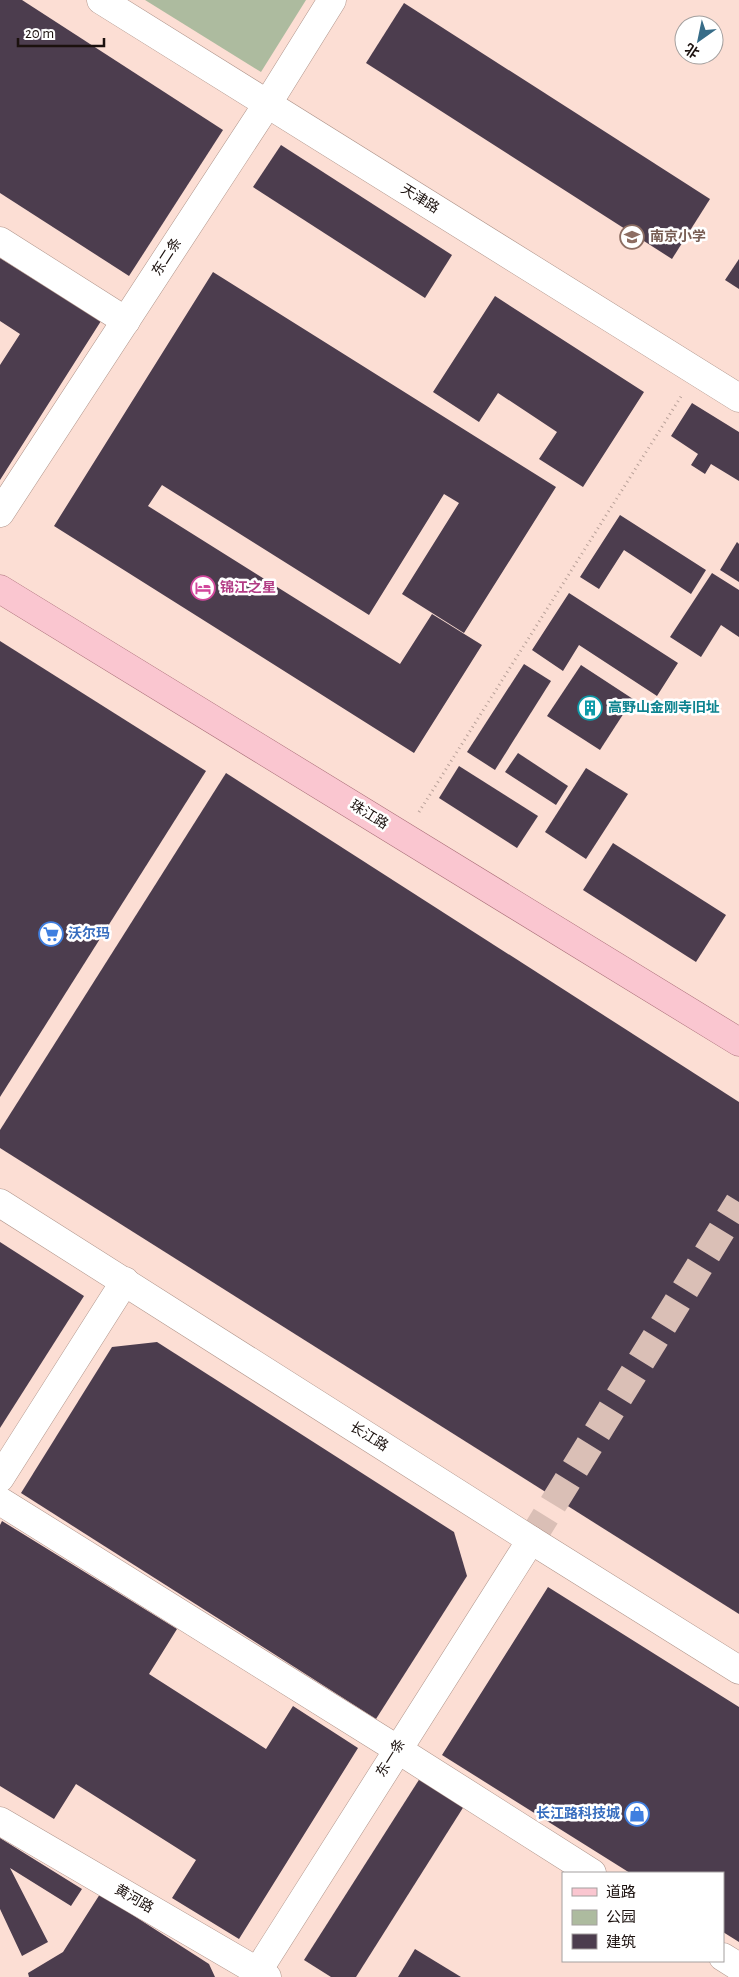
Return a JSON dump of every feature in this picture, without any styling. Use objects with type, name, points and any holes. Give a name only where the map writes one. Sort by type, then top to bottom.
[{"type":"main road","name":"珠江路","points":[[0,589],[739,1042]]},
{"type":"street","name":"天津路","points":[[101,0],[739,398]]},
{"type":"street","name":"东二条","points":[[0,513],[268,103],[332,0]]},
{"type":"street","points":[[0,240],[126,321]]},
{"type":"street","name":"长江路","points":[[0,1203],[530,1540],[739,1670]]},
{"type":"street","points":[[0,1478],[125,1281]]},
{"type":"street","points":[[0,1501],[397,1748],[590,1872]]},
{"type":"street","name":"东一条","points":[[260,1975],[397,1748],[530,1540]]},
{"type":"street","name":"黄河路","points":[[0,1821],[260,1975]]},
{"type":"street","points":[[724,1958],[739,1967]]},
{"type":"path","points":[[404,836],[696,371]]},
{"type":"green space","points":[[145,0],[306,0],[261,72]]},
{"type":"building","points":[[0,0],[22,0],[223,130],[129,276],[0,193]]},
{"type":"building","points":[[404,3],[710,199],[672,259],[366,63]]},
{"type":"building","points":[[281,145],[452,255],[425,298],[253,187]]},
{"type":"building","points":[[0,258],[101,321],[0,480],[0,365],[20,334],[0,321]]},
{"type":"building","points":[[739,259],[739,289],[725,280]]},
{"type":"building","points":[[213,272],[556,487],[464,633],[402,594],[459,503],[444,494],[369,615],[162,485],[148,506],[400,664],[432,614],[482,645],[414,753],[54,526]]},
{"type":"building","points":[[495,296],[644,392],[583,487],[539,459],[557,432],[498,393],[479,422],[433,392]]},
{"type":"building","points":[[692,403],[739,432],[739,481],[711,464],[705,474],[691,465],[698,454],[671,436]]},
{"type":"building","points":[[620,515],[706,570],[691,594],[624,550],[599,589],[580,577]]},
{"type":"building","points":[[737,542],[739,544],[739,582],[720,570]]},
{"type":"building","points":[[712,573],[739,590],[739,637],[721,625],[701,657],[670,637]]},
{"type":"building","points":[[569,593],[678,663],[657,696],[579,645],[563,671],[532,650]]},
{"type":"building","name":"沃尔玛","points":[[0,641],[206,771],[0,1097]]},
{"type":"building","points":[[524,664],[551,681],[495,770],[467,752]]},
{"type":"building","name":"高野山金刚寺旧址","points":[[581,665],[633,699],[600,750],[547,716]]},
{"type":"building","points":[[518,753],[568,786],[556,805],[505,772]]},
{"type":"building","points":[[459,766],[538,816],[517,848],[439,798]]},
{"type":"building","points":[[586,768],[628,794],[586,859],[545,832]]},
{"type":"building","points":[[226,773],[739,1102],[739,1614],[0,1148],[0,1130]]},
{"type":"building","points":[[613,843],[726,915],[696,962],[583,890]]},
{"type":"building","points":[[0,1242],[84,1296],[0,1428]]},
{"type":"building","points":[[157,1342],[454,1532],[467,1576],[376,1719],[21,1493],[112,1347]]},
{"type":"building","points":[[2,1521],[177,1629],[149,1674],[266,1749],[293,1706],[358,1748],[239,1939],[172,1898],[196,1860],[76,1784],[54,1819],[0,1786],[0,1525]]},
{"type":"building","name":"长江路科技城","points":[[548,1587],[739,1707],[739,1942],[724,1933],[724,1872],[628,1872],[442,1755]]},
{"type":"building","points":[[422,1775],[466,1803],[356,1977],[331,1977],[304,1960]]},
{"type":"building","points":[[0,1838],[82,1889],[71,1906],[10,1868],[48,1942],[22,1956],[0,1909]]},
{"type":"building","points":[[100,1894],[209,1964],[215,1977],[29,1977],[28,1973],[63,1952]]},
{"type":"building","points":[[415,1949],[461,1977],[398,1977]]},
{"type":"tunnel","points":[[531,1540],[739,1202]]},
{"type":"place","name":"南京小学","points":[[632,237]]},
{"type":"place","name":"锦江之星","points":[[203,588]]},
{"type":"place","name":"高野山金刚寺旧址","points":[[590,708]]},
{"type":"place","name":"沃尔玛","points":[[51,934]]},
{"type":"place","name":"长江路科技城","points":[[637,1814]]}]
